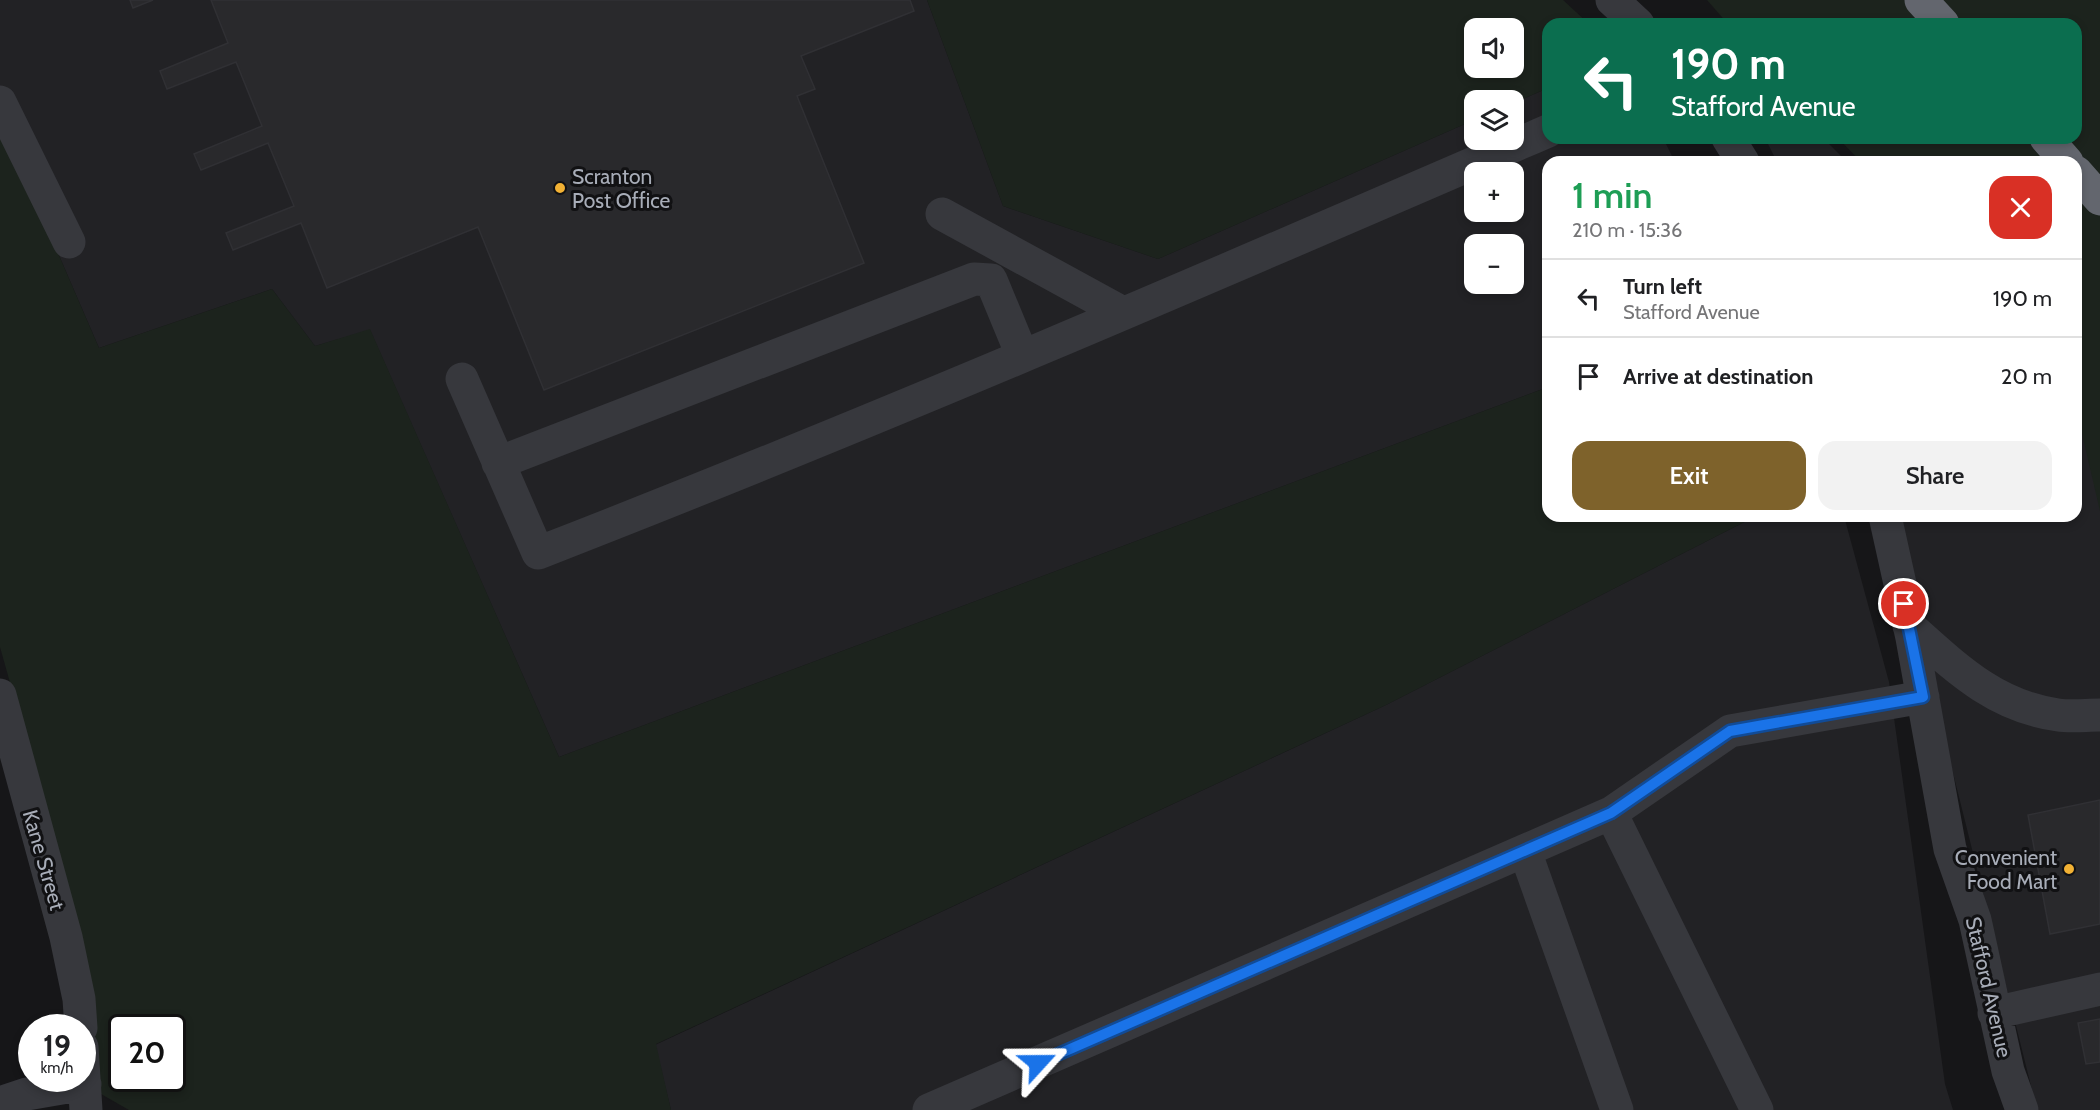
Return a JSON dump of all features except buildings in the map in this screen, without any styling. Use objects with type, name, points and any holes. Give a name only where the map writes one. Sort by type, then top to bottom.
[{"type":"highway","points":[[1921,0],[1938,18]]},
{"type":"highway","points":[[2051,144],[2062,156]]},
{"type":"highway","points":[[2082,179],[2100,199]]},
{"type":"street","points":[[1612,0],[1632,18]]},
{"type":"street","points":[[0,102],[69,242]]},
{"type":"street","points":[[462,379],[538,554],[720,482],[1542,134]]},
{"type":"street","points":[[942,214],[1123,313]]},
{"type":"street","points":[[498,463],[974,279],[991,280],[1022,355]]},
{"type":"street","name":"Stafford Avenue","points":[[1886,522],[1923,697],[1950,849],[1975,920],[2008,1071],[2022,1110]]},
{"type":"street","points":[[1909,626],[1958,670],[1995,695],[2025,708],[2060,715],[2100,715]]},
{"type":"street","name":"Kane Street","points":[[0,695],[66,937],[80,1014]]},
{"type":"street","points":[[929,1110],[978,1100],[1611,813],[1730,731],[1923,697]]},
{"type":"street","points":[[1611,813],[1757,1110]]},
{"type":"street","points":[[1525,851],[1617,1110]]},
{"type":"street","points":[[1994,1013],[2100,989]]},
{"type":"street","name":"Stafford Avenue","points":[[2005,1110],[2008,1071]]},
{"type":"street","points":[[0,1103],[27,1094],[85,1097]]},
{"type":"shaded area","points":[[0,0],[927,0],[1003,206],[1158,259],[1464,124],[1464,150],[1524,150],[1524,99],[1542,91],[1542,144],[1666,144],[1672,156],[1542,156],[1542,389],[559,757],[370,330],[315,346],[272,289],[99,348],[0,119]]},
{"type":"shaded area","points":[[927,0],[1563,0],[1582,18],[1542,18],[1542,91],[1524,99],[1524,90],[1464,90],[1464,124],[1158,259],[1003,206]]},
{"type":"shaded area","points":[[1707,0],[2100,0],[2100,511],[2082,434],[2082,156],[1855,156],[1844,144],[2082,144],[2082,18],[1723,18]]},
{"type":"shaded area","points":[[0,119],[99,348],[272,289],[315,346],[370,329],[559,757],[1542,389],[1542,522],[1744,522],[1386,705],[656,1044],[671,1110],[129,1110],[101,1094],[96,1066],[96,1014],[87,1014],[57,850],[0,647]]},
{"type":"shaded area","points":[[1768,144],[1829,144],[1841,156],[1774,156]]},
{"type":"shaded area","points":[[2082,307],[2100,412],[2100,1110],[2037,1110],[1890,522],[2082,522]]},
{"type":"shaded area","points":[[1744,522],[1846,522],[1889,682],[1945,1084],[1953,1110],[671,1110],[655,1045],[1386,705]]},
{"type":"place","name":"Scranton Post Office","points":[[560,188]]},
{"type":"place","name":"Convenient Food Mart","points":[[2069,869]]},
{"type":"route","points":[[1038,1063],[1611,813],[1730,731],[1923,697],[1904,604]]}]
